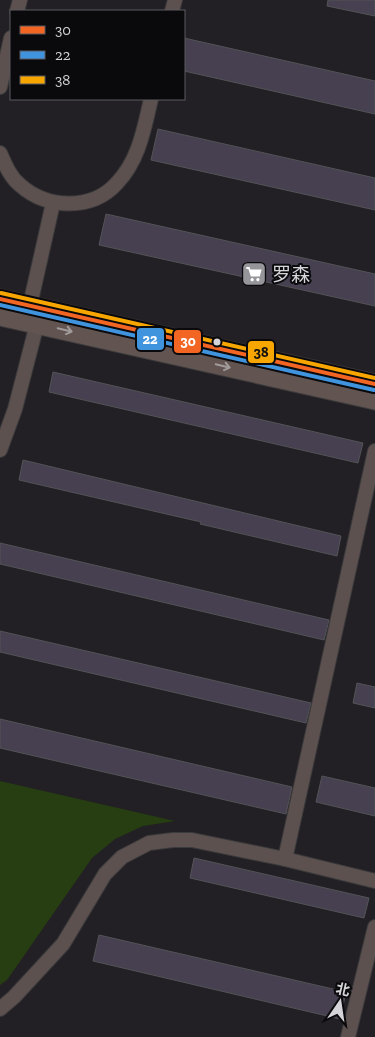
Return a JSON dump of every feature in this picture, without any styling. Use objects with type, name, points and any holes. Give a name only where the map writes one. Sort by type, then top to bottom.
[{"type":"main road","points":[[0,299],[375,384]]},
{"type":"main road","points":[[0,316],[375,400]]},
{"type":"street","points":[[0,87],[10,42]]},
{"type":"street","points":[[0,153],[6,169],[18,184],[34,196],[53,203],[76,204],[98,198],[117,184],[130,166],[141,145],[152,100]]},
{"type":"street","points":[[30,305],[53,203]]},
{"type":"street","points":[[0,450],[15,409],[38,324]]},
{"type":"street","points":[[285,859],[375,450]]},
{"type":"street","points":[[0,1009],[14,997],[63,944],[105,874],[122,857],[149,843],[192,840],[285,859],[375,881]]},
{"type":"street","points":[[348,1037],[375,927]]},
{"type":"green space","points":[[0,781],[175,821],[143,826],[115,839],[92,858],[7,980],[0,985]]},
{"type":"building","points":[[328,0],[375,0],[375,16],[327,6]]},
{"type":"building","points":[[185,38],[375,81],[375,114],[185,71]]},
{"type":"building","points":[[158,129],[375,178],[375,210],[151,160]]},
{"type":"building","points":[[106,214],[375,274],[375,306],[99,245]]},
{"type":"building","points":[[53,372],[363,443],[358,463],[49,392]]},
{"type":"building","points":[[23,460],[341,536],[337,556],[19,480]]},
{"type":"building","points":[[0,543],[329,620],[324,640],[0,564]]},
{"type":"building","points":[[0,631],[311,703],[306,723],[0,652]]},
{"type":"building","points":[[357,683],[375,687],[375,708],[353,703]]},
{"type":"building","points":[[0,719],[292,787],[286,814],[0,748]]},
{"type":"building","points":[[322,776],[375,788],[375,816],[316,802]]},
{"type":"building","points":[[194,858],[369,898],[364,918],[190,878]]},
{"type":"building","points":[[99,935],[346,992],[340,1019],[93,961]]},
{"type":"transit line","name":"38","points":[[1,293],[375,378]]},
{"type":"transit line","name":"30","points":[[0,299],[375,384]]},
{"type":"transit line","name":"22","points":[[0,305],[374,390]]},
{"type":"place","name":"罗森","points":[[254,274]]}]
